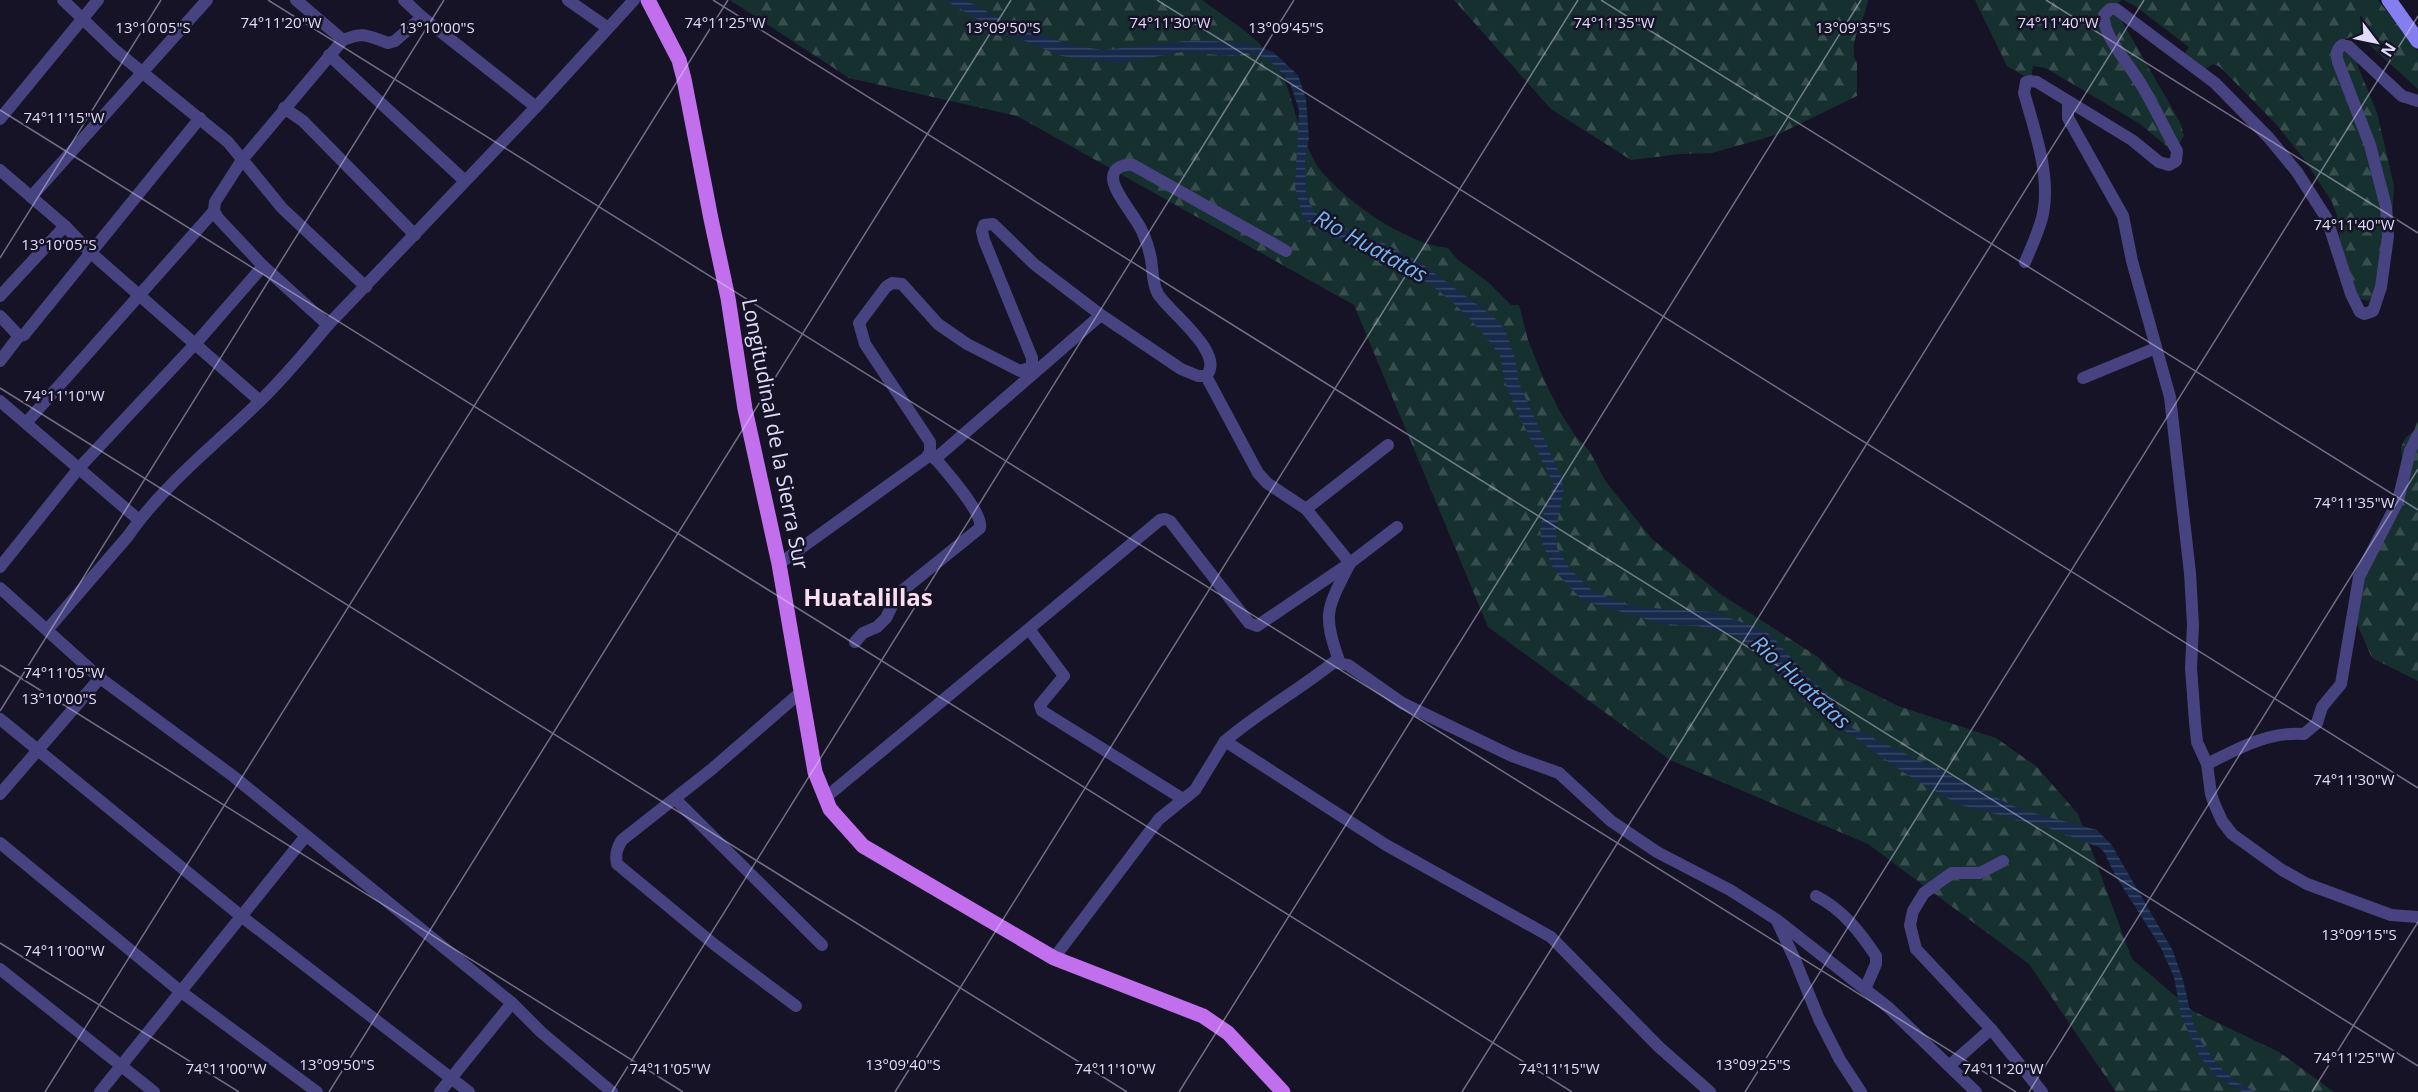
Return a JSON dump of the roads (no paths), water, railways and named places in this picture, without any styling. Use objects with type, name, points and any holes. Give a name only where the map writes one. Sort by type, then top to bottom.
[{"type":"main road","name":"Longitudinal de la Sierra Sur","points":[[648,0],[674,50],[684,79],[728,298],[746,409],[779,564],[814,772],[830,809],[863,846],[1054,958],[1203,1016],[1228,1033],[1283,1092]]},
{"type":"street","points":[[63,0],[97,33],[228,142],[282,208],[366,287]]},
{"type":"street","points":[[0,119],[98,0]]},
{"type":"street","points":[[31,197],[75,151],[142,71],[207,0]]},
{"type":"street","points":[[296,0],[343,40]]},
{"type":"street","points":[[404,0],[422,17],[536,107]]},
{"type":"street","points":[[568,0],[608,28]]},
{"type":"street","points":[[47,630],[129,536],[140,520],[202,453],[260,401],[299,361],[328,325],[536,107],[634,0]]},
{"type":"street","points":[[2389,0],[2418,41]]},
{"type":"street","points":[[2025,262],[2042,219],[2044,207],[2042,159],[2024,93],[2024,86],[2030,81],[2037,82],[2132,140],[2159,162],[2169,165],[2176,161],[2177,151],[2140,81],[2105,26],[2104,15],[2107,10],[2116,9],[2215,83],[2276,146],[2303,180],[2327,219],[2351,294],[2360,312],[2368,314],[2376,305],[2381,287],[2388,236],[2386,207],[2370,146],[2338,62],[2336,54],[2338,48],[2347,45],[2402,96],[2418,101]]},
{"type":"street","points":[[26,423],[214,211],[215,202],[223,187],[242,160],[343,40],[357,34],[366,34],[388,43],[395,41],[422,17]]},
{"type":"street","points":[[329,55],[465,181]]},
{"type":"street","points":[[2068,102],[2068,118],[2122,216],[2132,261],[2170,397],[2190,573],[2193,625],[2191,668],[2197,742],[2206,764],[2211,794],[2222,821],[2232,834],[2282,870],[2307,884],[2391,915],[2418,917]]},
{"type":"street","points":[[284,108],[303,121],[415,235]]},
{"type":"street","points":[[0,361],[19,336],[24,335],[200,118]]},
{"type":"street","points":[[1206,376],[1211,366],[1201,343],[1158,293],[1142,230],[1115,186],[1113,177],[1117,168],[1124,164],[1133,165],[1286,251]]},
{"type":"street","points":[[2,175],[65,226],[91,253],[260,401]]},
{"type":"street","points":[[214,211],[263,266],[328,325]]},
{"type":"street","points":[[855,642],[863,633],[877,627],[886,618],[898,594],[980,528],[981,520],[932,455],[930,442],[865,344],[859,330],[859,323],[886,287],[892,284],[902,284],[938,324],[967,344],[1020,371],[1032,367],[1032,358],[984,240],[982,231],[984,225],[990,223],[1034,264],[1101,315],[1180,369],[1198,376],[1206,376]]},
{"type":"street","points":[[0,296],[65,226]]},
{"type":"street","points":[[0,567],[79,468],[196,343],[263,266]]},
{"type":"street","points":[[779,564],[932,455],[1101,315]]},
{"type":"street","points":[[0,316],[19,336]]},
{"type":"street","points":[[2083,378],[2156,348]]},
{"type":"street","points":[[1206,376],[1258,474],[1267,483],[1306,509],[1350,563]]},
{"type":"street","points":[[0,401],[140,520]]},
{"type":"street","points":[[2206,764],[2260,739],[2294,733],[2304,734],[2317,723],[2322,707],[2341,684],[2359,577],[2398,501],[2410,451],[2418,435]]},
{"type":"street","points":[[1306,509],[1388,445]]},
{"type":"street","points":[[825,798],[1160,520],[1165,519],[1170,522],[1250,623],[1257,626],[1350,563],[1397,527]]},
{"type":"street","points":[[1339,662],[1328,624],[1330,603],[1350,563]]},
{"type":"street","points":[[0,588],[100,678],[233,776],[305,837],[512,1003],[541,1032],[612,1092]]},
{"type":"street","points":[[1029,629],[1064,676],[1040,705],[1042,711],[1182,799]]},
{"type":"street","points":[[1054,958],[1159,819],[1195,790],[1225,741],[1334,662],[1339,662],[1348,665],[1402,703],[1512,756],[1559,773],[1611,821],[1657,852],[1730,890],[1777,921],[1889,1008],[1976,1092]]},
{"type":"street","points":[[0,794],[100,678]]},
{"type":"street","points":[[796,1006],[715,945],[616,864],[617,847],[622,840],[675,799],[801,692]]},
{"type":"street","points":[[0,719],[241,916],[469,1092]]},
{"type":"street","points":[[1225,741],[1386,845],[1551,937],[1659,1047],[1710,1092]]},
{"type":"street","points":[[675,799],[822,945]]},
{"type":"street","points":[[100,1092],[305,837]]},
{"type":"street","points":[[0,843],[180,991],[317,1092]]},
{"type":"street","points":[[2003,861],[1980,873],[1952,873],[1924,893],[1913,911],[1910,925],[1916,949],[1991,1029],[2042,1092]]},
{"type":"street","points":[[1816,896],[1846,917],[1876,956],[1876,964],[1864,988]]},
{"type":"street","points":[[1777,921],[1819,1019],[1861,1092]]},
{"type":"street","points":[[0,969],[154,1092]]},
{"type":"street","points":[[440,1092],[512,1003]]},
{"type":"street","points":[[1950,1065],[1991,1029]]},
{"type":"water","name":"Rio Huatatas","points":[[945,0],[965,0],[1008,23],[1070,45],[1103,50],[1185,41],[1213,41],[1248,44],[1273,52],[1298,75],[1306,99],[1309,138],[1305,159],[1306,195],[1314,212],[1331,223],[1386,244],[1422,264],[1494,317],[1505,330],[1515,359],[1519,383],[1562,479],[1563,495],[1556,529],[1557,548],[1570,569],[1592,590],[1616,601],[1638,607],[1712,612],[1762,629],[1772,636],[1805,674],[1835,701],[1852,728],[2022,810],[2097,830],[2111,844],[2173,951],[2183,980],[2193,1023],[2201,1041],[2216,1063],[2236,1082],[2256,1092],[2242,1092],[2216,1076],[2201,1058],[2181,1016],[2174,977],[2160,946],[2099,847],[2046,827],[1957,804],[1903,772],[1806,703],[1757,649],[1733,635],[1697,626],[1662,624],[1582,600],[1554,570],[1542,543],[1540,530],[1554,485],[1522,422],[1507,386],[1502,359],[1493,346],[1459,308],[1419,277],[1326,234],[1303,218],[1295,187],[1299,110],[1291,86],[1277,67],[1259,55],[1246,53],[1232,56],[1182,52],[1119,63],[1061,56],[991,27]]},
{"type":"district","name":"Huatalillas","points":[[868,598]]}]
